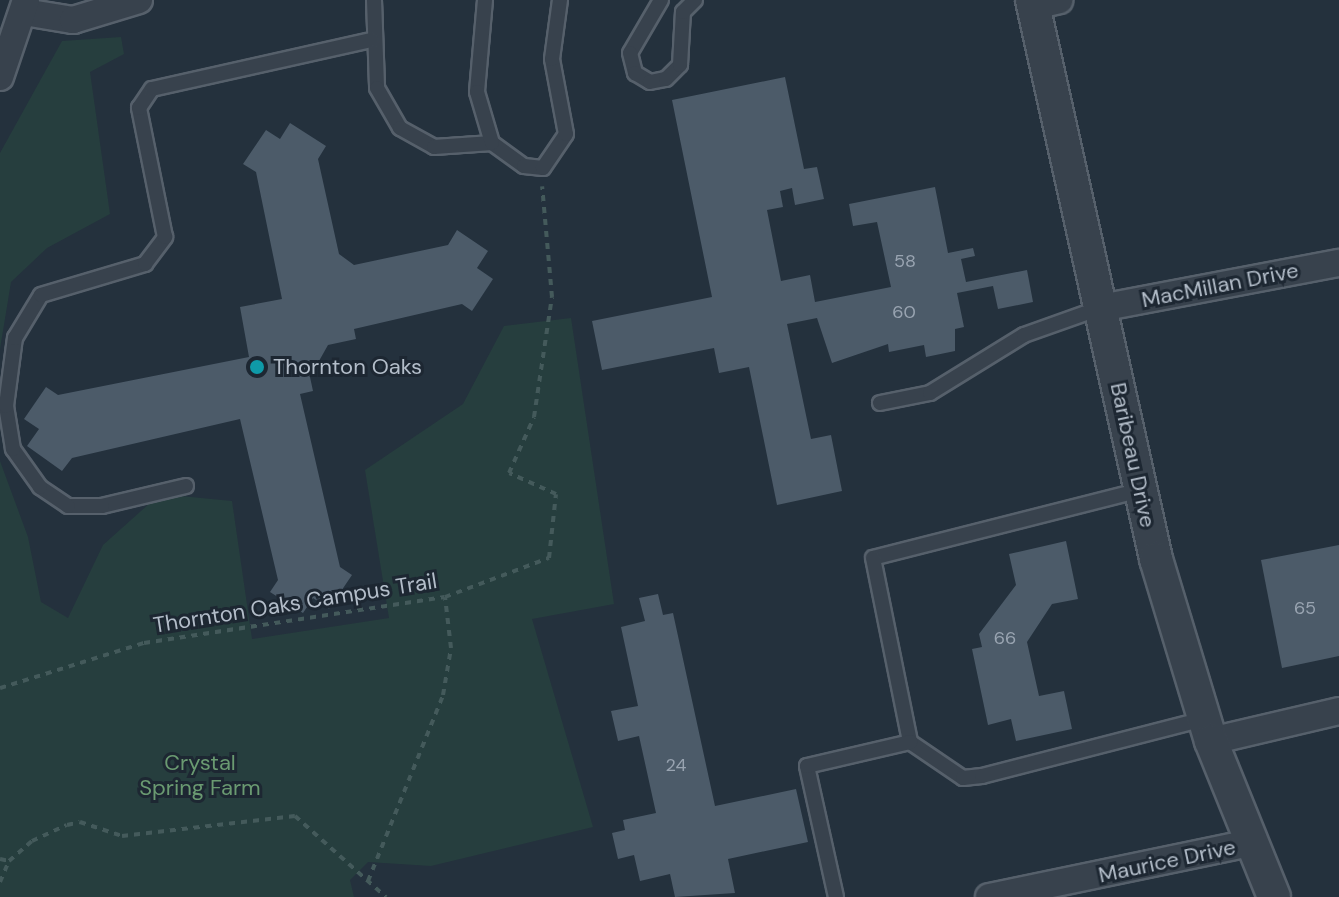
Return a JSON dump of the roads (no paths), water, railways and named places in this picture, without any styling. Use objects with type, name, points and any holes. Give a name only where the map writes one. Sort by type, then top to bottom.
[{"type":"street","points":[[0,77],[25,6],[73,20],[139,0]]},
{"type":"street","name":"Baribeau Drive","points":[[1042,2],[1100,308],[1141,490],[1208,730],[1250,843],[1274,897]]},
{"type":"street","name":"MacMillan Drive","points":[[1100,308],[1339,263]]},
{"type":"street","points":[[1208,730],[1339,711]]},
{"type":"street","name":"Maurice Drive","points":[[989,897],[1250,843]]},
{"type":"lane","points":[[374,0],[372,40],[377,88],[400,128],[434,147],[492,143]]},
{"type":"lane","points":[[485,0],[477,92],[492,143],[524,166],[543,168],[566,134],[552,59],[560,0]]},
{"type":"lane","points":[[661,0],[630,53],[635,73],[650,82],[666,79],[680,65],[683,12],[690,2]]},
{"type":"lane","points":[[186,486],[102,506],[68,506],[40,487],[13,449],[6,406],[15,338],[41,295],[145,264],[165,237],[139,108],[152,89],[372,40]]},
{"type":"lane","points":[[880,403],[930,393],[1024,335],[1100,308]]},
{"type":"lane","points":[[1141,490],[873,558],[910,742],[963,778],[1208,730]]},
{"type":"lane","points":[[836,897],[807,766],[910,742]]},
{"type":"place","name":"Thornton Oaks","points":[[257,367]]},
{"type":"park label","name":"Crystal Spring Farm","points":[[200,774]]}]
